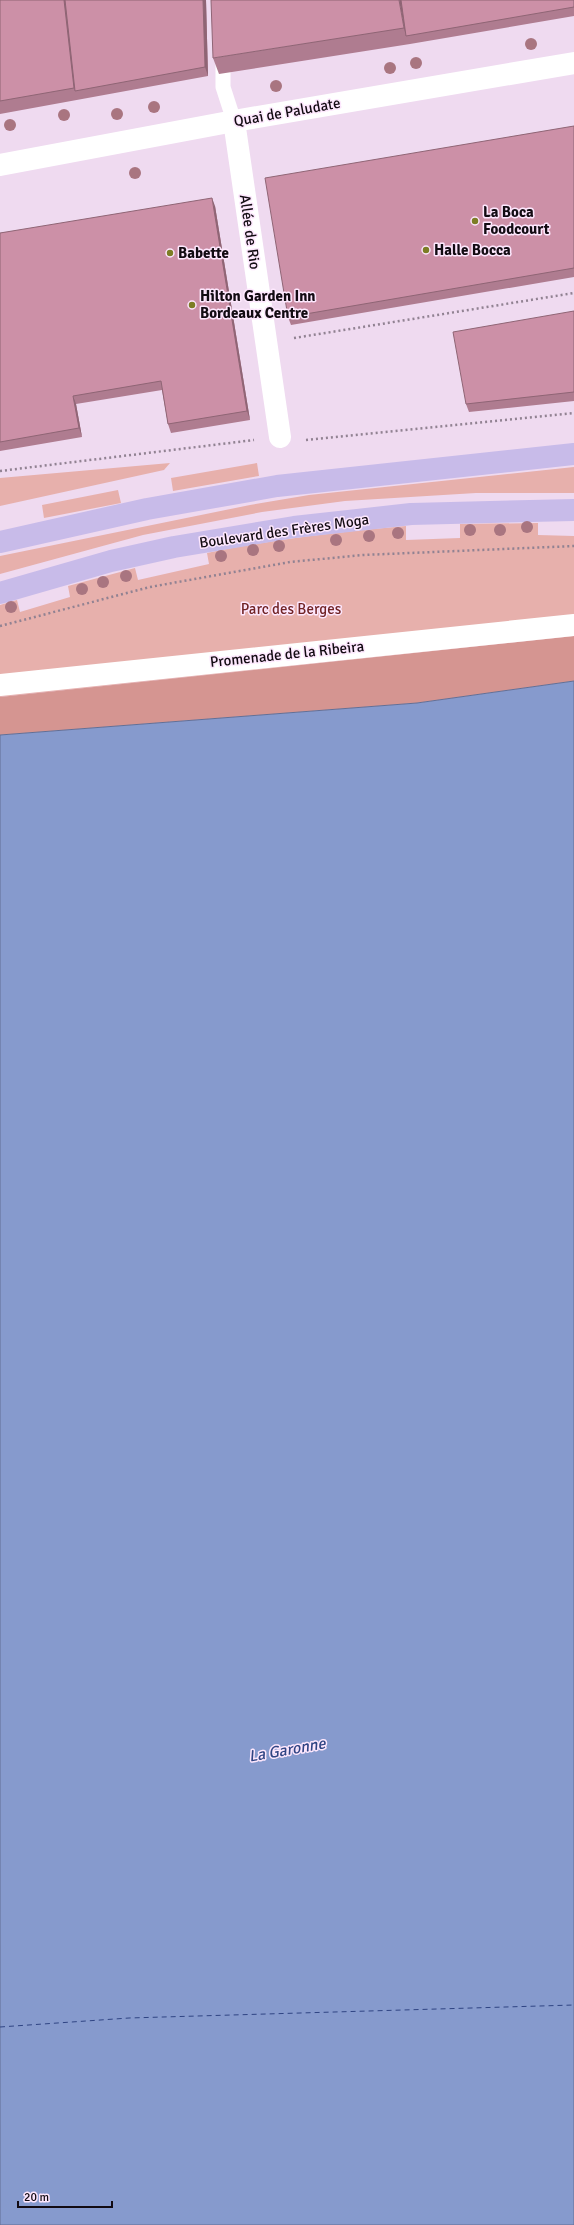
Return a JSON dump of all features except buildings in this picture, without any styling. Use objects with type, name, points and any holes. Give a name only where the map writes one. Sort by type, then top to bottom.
[{"type":"main road","points":[[0,542],[147,509],[278,486],[574,454]]},
{"type":"main road","name":"Boulevard des Frères Moga","points":[[0,593],[125,558],[174,547],[294,527],[410,514],[574,510]]},
{"type":"street","name":"Quai de Paludate","points":[[0,165],[234,121],[574,63]]},
{"type":"street","name":"Allée de Rio","points":[[234,121],[280,437]]},
{"type":"street","name":"Promenade de la Ribeira","points":[[0,684],[574,625]]},
{"type":"lane","points":[[223,37],[223,87],[234,121]]},
{"type":"path","points":[[266,343],[574,293]]},
{"type":"path","points":[[0,471],[280,437],[310,440],[574,413]]},
{"type":"path","points":[[0,626],[150,587],[290,562],[363,554],[574,546]]},
{"type":"green space","points":[[170,463],[164,470],[0,506],[0,478]]},
{"type":"green space","points":[[257,463],[259,476],[173,491],[171,478]]},
{"type":"green space","points":[[574,467],[574,493],[476,493],[345,501],[262,512],[143,535],[0,574],[0,556],[250,505],[309,495]]},
{"type":"green space","points":[[118,490],[121,503],[44,518],[42,505]]},
{"type":"green space","name":"Parc des Berges","points":[[538,523],[538,535],[574,536],[574,636],[0,697],[0,605],[17,600],[20,612],[70,597],[68,586],[135,568],[138,580],[209,564],[207,553],[281,540],[331,533],[406,526],[406,540],[460,538],[460,524]]},
{"type":"shaded area","points":[[574,636],[574,681],[417,703],[0,735],[0,697]]},
{"type":"water","name":"La Garonne","points":[[574,681],[574,2225],[0,2225],[0,735],[417,703]]},
{"type":"ferry route","points":[[0,2027],[129,2018],[574,2005]]},
{"type":"place","name":"La Boca Foodcourt","points":[[475,221]]},
{"type":"place","name":"Halle Bocca","points":[[426,250]]},
{"type":"place","name":"Babette","points":[[170,253]]},
{"type":"place","name":"Hilton Garden Inn Bordeaux Centre","points":[[192,305]]}]
